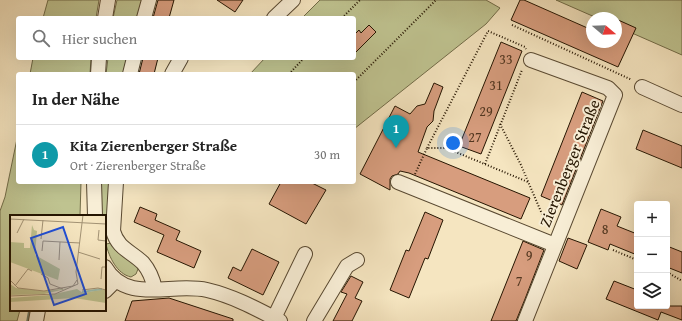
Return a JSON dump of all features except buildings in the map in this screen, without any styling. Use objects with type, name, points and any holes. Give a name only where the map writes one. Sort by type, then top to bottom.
[{"type":"street","points":[[105,16],[108,0]]},
{"type":"street","points":[[145,16],[149,0]]},
{"type":"street","points":[[276,16],[293,0]]},
{"type":"street","points":[[98,72],[99,60]]},
{"type":"street","points":[[130,72],[134,60]]},
{"type":"street","points":[[173,72],[180,60]]},
{"type":"street","name":"Zierenberger Straße","points":[[525,321],[615,95],[608,88],[531,60]]},
{"type":"street","points":[[642,87],[682,105]]},
{"type":"street","points":[[94,184],[95,215]]},
{"type":"street","points":[[116,184],[113,231],[117,243],[143,264],[152,277],[155,289]]},
{"type":"street","name":"Zierenberger Straße","points":[[404,184],[555,245]]},
{"type":"street","points":[[106,268],[115,281],[131,289],[185,287],[207,290],[235,299],[277,319],[305,254]]},
{"type":"street","points":[[314,321],[347,266],[357,260]]},
{"type":"street","points":[[106,290],[115,281]]},
{"type":"street","points":[[36,321],[38,311]]},
{"type":"path","points":[[344,16],[360,0]]},
{"type":"path","points":[[356,80],[436,0]]},
{"type":"path","points":[[512,25],[637,82],[642,87]]},
{"type":"path","points":[[404,184],[427,148],[488,31],[525,47],[531,60],[524,65],[485,164]]},
{"type":"path","points":[[291,72],[302,60]]},
{"type":"path","points":[[500,124],[528,182],[555,245]]},
{"type":"path","points":[[427,148],[446,148],[528,182]]},
{"type":"path","points":[[613,250],[634,259]]},
{"type":"path","points":[[669,273],[682,281]]},
{"type":"green space","points":[[48,0],[99,0],[96,16],[44,16]]},
{"type":"green space","points":[[117,0],[143,0],[139,16],[113,16]]},
{"type":"green space","points":[[320,0],[486,0],[500,8],[486,24],[356,127],[356,72],[252,72],[263,60],[356,60],[356,16],[304,16]]},
{"type":"green space","points":[[556,0],[682,0],[682,55],[622,29],[622,12],[586,13]]},
{"type":"green space","points":[[33,60],[91,60],[90,72],[30,72]]},
{"type":"green space","points":[[108,60],[126,60],[124,72],[106,72]]},
{"type":"green space","points":[[16,144],[16,184],[81,184],[80,215],[10,215],[10,311],[20,311],[17,321],[0,321],[0,211],[5,197]]},
{"type":"green space","points":[[101,184],[110,184],[108,235],[106,236],[106,215],[101,215]]},
{"type":"green space","points":[[111,243],[116,251],[137,265],[138,269],[136,274],[131,277],[118,269],[109,254],[106,244]]},
{"type":"waterway","points":[[28,321],[30,311]]},
{"type":"place","name":"Kita Zierenberger Straße","points":[[396,148]]}]
